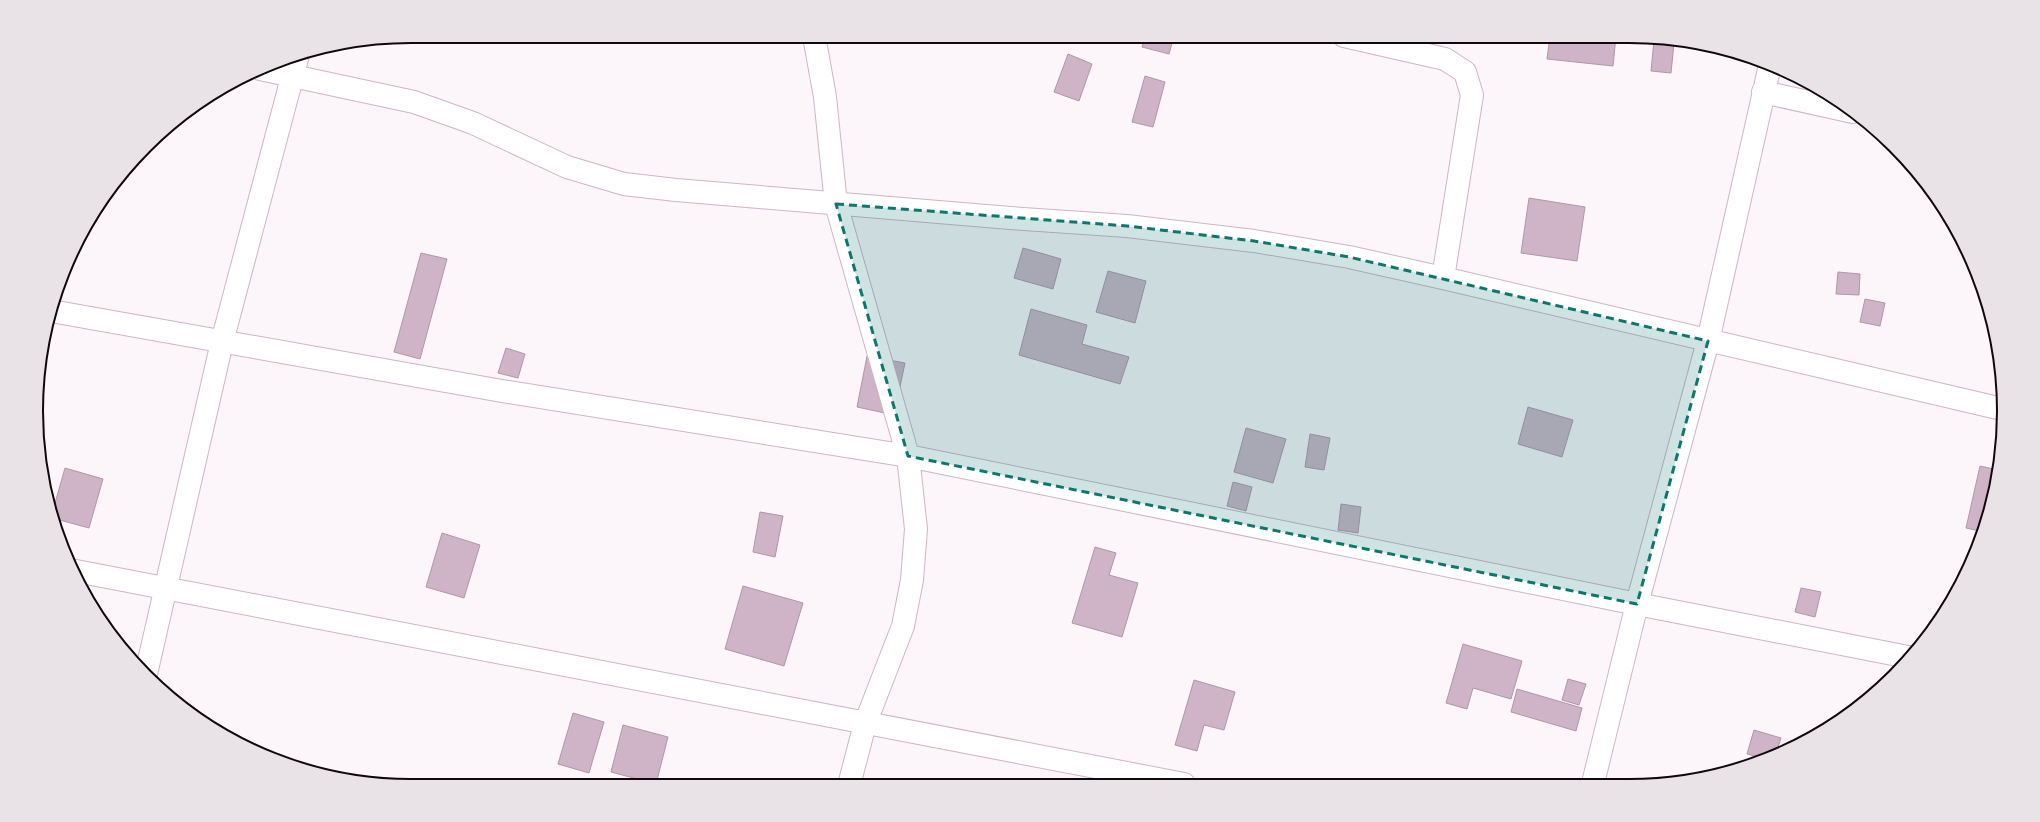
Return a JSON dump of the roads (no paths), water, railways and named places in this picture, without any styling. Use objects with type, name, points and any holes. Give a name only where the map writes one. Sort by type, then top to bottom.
[{"type":"street","points":[[815,43],[825,97],[836,204],[908,456],[916,529],[912,580],[903,626],[865,724],[850,779]]},
{"type":"street","points":[[1375,43],[1446,59],[1465,72],[1472,95],[1443,278]]},
{"type":"street","points":[[147,667],[164,589],[222,342],[296,62]]},
{"type":"street","points":[[1594,779],[1637,604],[1708,341],[1769,71]]},
{"type":"street","points":[[269,72],[414,102],[473,123],[567,167],[624,184],[836,204],[1127,226],[1254,241],[1349,257],[1443,278],[1997,408]]},
{"type":"street","points":[[1763,92],[1838,109]]},
{"type":"street","points":[[57,312],[502,391],[908,456],[1637,604],[1904,656]]},
{"type":"street","points":[[80,572],[865,724],[1157,779]]}]
